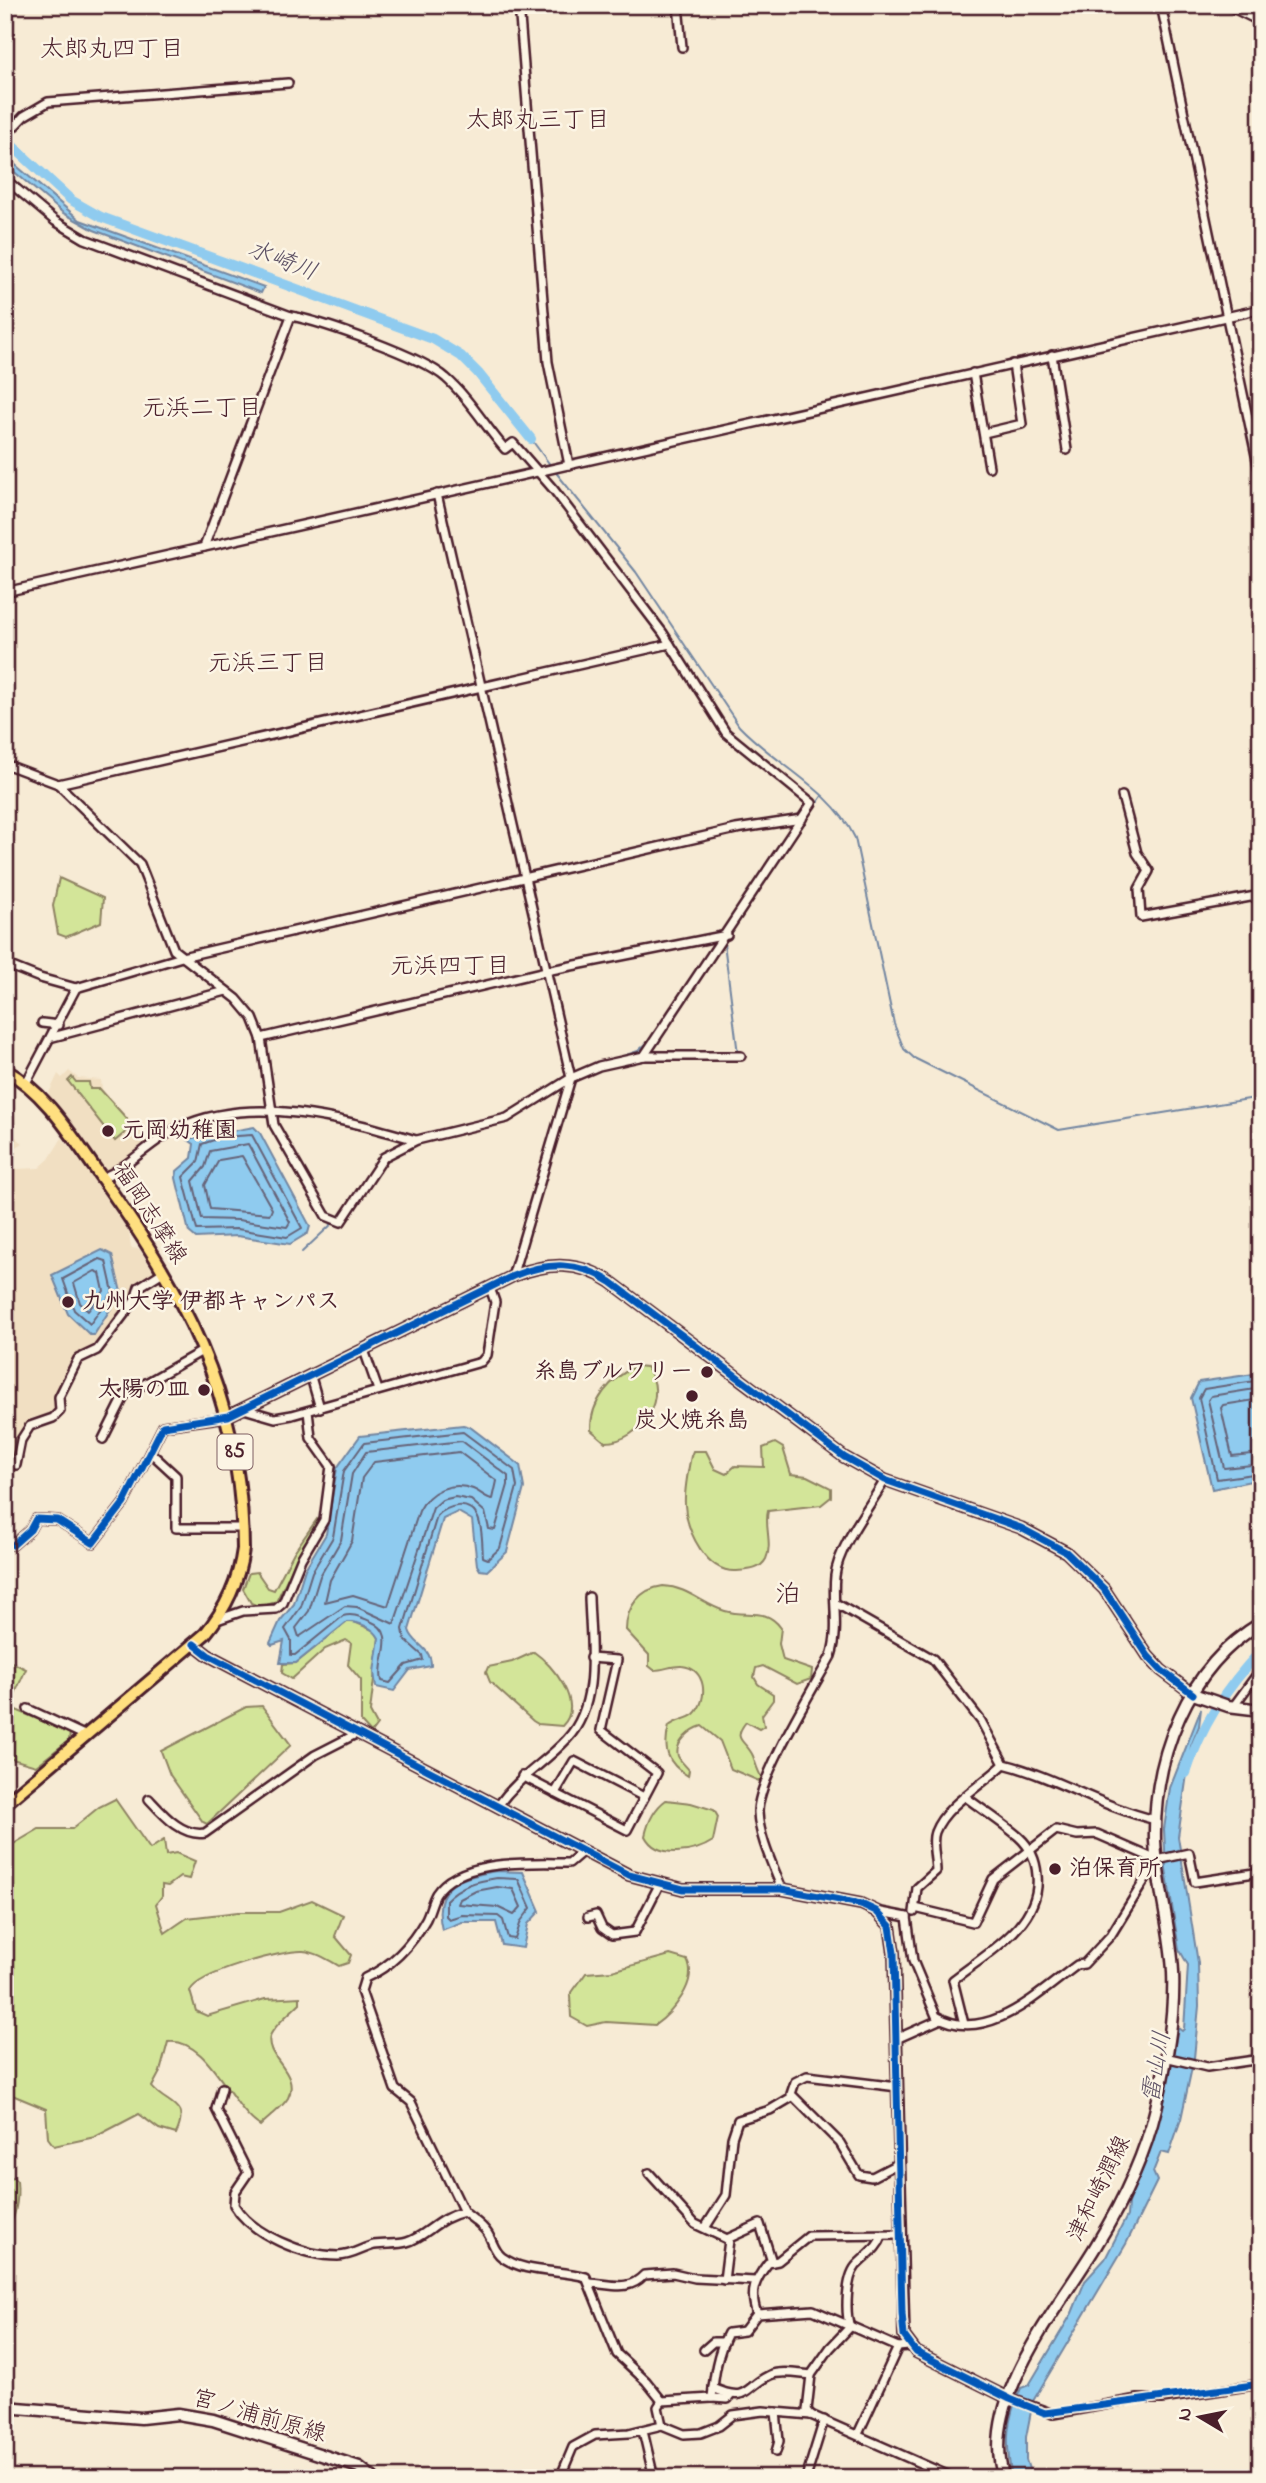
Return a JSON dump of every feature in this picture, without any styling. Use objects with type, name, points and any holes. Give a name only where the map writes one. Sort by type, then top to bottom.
[{"type":"main road","name":"福岡志摩線","points":[[5,1070],[26,1083],[75,1140],[163,1272],[204,1350],[228,1416],[237,1464],[243,1528],[241,1565],[216,1620],[194,1644],[5,1804]]},
{"type":"main road","name":"津和崎潤線","points":[[1004,2478],[999,2450],[1008,2398],[1098,2243],[1132,2175],[1155,2112],[1167,2058],[1173,1973],[1156,1819],[1167,1747],[1213,1660],[1228,1644],[1261,1623]]},
{"type":"main road","points":[[1193,1694],[1230,1707],[1261,1710]]},
{"type":"main road","name":"宮ノ浦前原線","points":[[5,2407],[141,2418],[178,2414],[213,2420],[359,2467],[373,2478]]},
{"type":"street","points":[[519,5],[548,362],[569,465]]},
{"type":"street","points":[[678,5],[682,47]]},
{"type":"street","points":[[1161,5],[1261,479]]},
{"type":"street","points":[[1227,5],[1261,22]]},
{"type":"street","points":[[5,136],[35,108],[48,102],[288,82]]},
{"type":"street","points":[[5,179],[55,221],[85,239],[291,316],[311,320],[436,370],[452,383],[505,449],[513,443],[588,533],[670,644],[726,733],[810,802],[787,847],[723,934],[644,1056]]},
{"type":"street","points":[[5,592],[1261,309]]},
{"type":"street","points":[[204,547],[291,316]]},
{"type":"street","points":[[1052,355],[1067,450]]},
{"type":"street","points":[[984,433],[1022,424],[1013,364]]},
{"type":"street","points":[[973,373],[989,467]]},
{"type":"street","points":[[437,494],[570,1076],[512,1277]]},
{"type":"street","points":[[58,784],[670,644]]},
{"type":"street","points":[[5,764],[58,784],[140,864],[174,950],[226,991],[253,1017],[261,1038],[274,1125],[326,1216],[341,1222],[384,1157],[416,1140],[507,1118],[570,1076],[599,1066],[644,1056],[738,1056]]},
{"type":"street","points":[[1122,796],[1138,853],[1149,871],[1139,889],[1141,917],[1261,895]]},
{"type":"street","points":[[5,964],[76,988],[183,957],[525,878],[799,819]]},
{"type":"street","points":[[261,1038],[546,971],[723,934]]},
{"type":"street","points":[[26,1083],[53,1037],[76,988]]},
{"type":"street","points":[[53,1037],[226,991]]},
{"type":"street","points":[[42,1023],[59,1025]]},
{"type":"street","points":[[102,1178],[119,1171],[164,1135],[203,1118],[271,1110],[368,1127],[416,1140]]},
{"type":"street","points":[[13,1545],[30,1530],[36,1519],[57,1520],[93,1543],[124,1503],[163,1426],[228,1416],[512,1277],[553,1265],[581,1267],[602,1276],[830,1447],[885,1480],[1021,1528],[1066,1552],[1104,1589],[1148,1656],[1161,1670],[1193,1694]]},
{"type":"street","points":[[16,1465],[21,1440],[30,1426],[60,1412],[59,1397],[78,1359],[97,1350],[135,1300],[139,1287],[163,1272]]},
{"type":"street","points":[[244,1409],[275,1418],[320,1408],[485,1360],[495,1302],[490,1288]]},
{"type":"street","points":[[103,1439],[125,1395],[204,1350]]},
{"type":"street","points":[[364,1350],[378,1390]]},
{"type":"street","points":[[311,1377],[320,1408]]},
{"type":"street","points":[[216,1620],[243,1611],[276,1609],[283,1603],[301,1559],[320,1531],[331,1466],[311,1438],[308,1411]]},
{"type":"street","points":[[150,1452],[176,1476],[176,1528],[243,1528]]},
{"type":"street","points":[[782,1889],[759,1818],[759,1802],[784,1741],[831,1656],[835,1644],[837,1604],[835,1572],[843,1552],[885,1480]]},
{"type":"street","points":[[497,1807],[522,1776],[567,1739],[577,1727],[587,1699],[590,1658],[589,1597]]},
{"type":"street","points":[[837,1604],[933,1659],[981,1721],[1004,1764]]},
{"type":"street","points":[[194,1644],[208,1655],[582,1852],[659,1885],[696,1890],[782,1889],[861,1904],[876,1911],[907,1917]]},
{"type":"street","points":[[522,1776],[627,1830],[657,1773],[601,1728],[616,1658],[590,1658]]},
{"type":"street","points":[[1230,1707],[1261,1669]]},
{"type":"street","points":[[28,1709],[86,1736]]},
{"type":"street","points":[[149,1799],[167,1818],[191,1833],[205,1833],[315,1755],[358,1733]]},
{"type":"street","points":[[555,1793],[574,1761],[644,1797]]},
{"type":"street","points":[[1156,1819],[1081,1793],[1024,1768],[1004,1764],[981,1781],[967,1798],[948,1810],[935,1831],[936,1871],[917,1888],[915,1908],[907,1917],[914,1965],[934,2012],[941,2019],[964,2024],[1013,2012],[1077,1965],[1084,1964],[1111,1935],[1159,1859]]},
{"type":"street","points":[[964,2024],[953,1980],[1028,1916],[1037,1892],[1038,1879],[1029,1851],[1019,1837],[967,1798]]},
{"type":"street","points":[[915,1908],[973,1922],[993,1880],[1056,1830],[1077,1835],[1097,1833],[1159,1859],[1189,1853],[1195,1882],[1261,1872]]},
{"type":"street","points":[[582,1852],[569,1863],[508,1863],[453,1879],[436,1895],[425,1921],[410,1943],[381,1971],[365,1978],[361,1987],[395,2089],[411,2102],[464,2212],[479,2223],[496,2252],[511,2262],[524,2267],[586,2277],[601,2320],[617,2354],[646,2381],[662,2401]]},
{"type":"street","points":[[588,1917],[596,1915],[602,1928],[612,1935],[635,1932],[659,1885]]},
{"type":"street","points":[[876,1911],[890,1926],[893,1937],[902,2313],[904,2336],[909,2346],[1008,2398],[1035,2410],[1053,2414],[1138,2399],[1162,2399],[1261,2384]]},
{"type":"street","points":[[897,2039],[941,2019]]},
{"type":"street","points":[[1167,2058],[1212,2066],[1261,2059]]},
{"type":"street","points":[[705,2228],[726,2195],[732,2138],[738,2120],[770,2110],[792,2097],[795,2082],[807,2076],[898,2087]]},
{"type":"street","points":[[222,2088],[216,2109],[248,2173],[234,2192],[234,2205],[251,2223],[270,2235],[302,2248],[340,2256],[374,2245],[407,2242],[438,2220],[464,2212]]},
{"type":"street","points":[[792,2097],[840,2143],[859,2175],[872,2177],[899,2163]]},
{"type":"street","points":[[649,2173],[695,2224],[727,2239],[730,2247],[724,2280]]},
{"type":"street","points":[[727,2239],[760,2224],[772,2262]]},
{"type":"street","points":[[757,2314],[753,2301],[755,2281],[772,2262],[778,2261],[809,2236],[900,2235]]},
{"type":"street","points":[[811,2414],[807,2410],[811,2375],[830,2348],[850,2327],[848,2304],[852,2272],[879,2246],[882,2236]]},
{"type":"street","points":[[590,2283],[626,2287],[634,2286],[643,2275],[673,2273],[755,2281]]},
{"type":"street","points":[[712,2398],[715,2365],[724,2342],[729,2333],[744,2331],[757,2314],[813,2310],[898,2347],[909,2346]]},
{"type":"street","points":[[704,2350],[713,2342],[724,2342]]},
{"type":"street","points":[[858,2434],[898,2347]]},
{"type":"street","points":[[662,2425],[658,2406],[662,2401],[729,2397],[752,2390],[773,2374],[811,2375]]},
{"type":"street","points":[[713,2388],[729,2397],[733,2415]]},
{"type":"street","points":[[560,2478],[573,2447],[583,2439],[595,2435],[642,2431],[662,2425],[684,2434],[701,2433],[719,2426],[733,2415],[776,2412],[811,2414],[954,2478]]},
{"type":"street","points":[[776,2412],[779,2441],[776,2452]]},
{"type":"street","points":[[806,2478],[824,2420]]},
{"type":"street","points":[[642,2431],[654,2478]]},
{"type":"shaded area","name":"元岡幼稚園","points":[[69,1071],[78,1078],[101,1080],[102,1089],[150,1143],[117,1169],[107,1171],[48,1095],[58,1074],[62,1078]]},
{"type":"shaded area","name":"九州大学 伊都キャンパス","points":[[5,1118],[13,1135],[23,1143],[9,1152],[15,1169],[39,1168],[49,1159],[62,1138],[98,1183],[129,1232],[131,1248],[139,1249],[157,1277],[140,1291],[134,1292],[122,1313],[94,1347],[73,1360],[55,1413],[32,1418],[28,1423],[17,1445],[12,1464],[16,1468],[5,1487]]},
{"type":"green space","points":[[59,878],[103,898],[101,922],[66,937],[58,934],[53,906]]},
{"type":"green space","points":[[72,1077],[76,1082],[89,1082],[90,1089],[100,1089],[127,1119],[127,1131],[115,1141],[68,1081]]},
{"type":"green space","points":[[636,1366],[646,1367],[653,1378],[654,1403],[640,1426],[630,1434],[605,1442],[591,1430],[594,1409],[611,1384]]},
{"type":"green space","points":[[775,1443],[783,1448],[791,1474],[807,1476],[831,1488],[831,1497],[821,1505],[768,1511],[769,1547],[764,1563],[750,1570],[726,1570],[707,1558],[690,1527],[685,1499],[691,1456],[693,1451],[706,1451],[715,1469],[726,1474],[735,1466],[764,1467],[763,1448]]},
{"type":"green space","points":[[317,1519],[320,1522],[304,1544],[276,1602],[260,1607],[251,1603],[243,1589],[249,1573],[257,1572],[268,1588],[274,1590],[294,1552]]},
{"type":"green space","points":[[663,1586],[680,1589],[725,1611],[769,1617],[781,1628],[779,1644],[783,1660],[812,1670],[811,1679],[797,1684],[763,1666],[756,1668],[754,1677],[758,1684],[773,1694],[773,1700],[762,1715],[764,1726],[759,1729],[746,1722],[740,1737],[753,1756],[762,1778],[759,1781],[731,1769],[720,1741],[702,1726],[689,1733],[677,1751],[689,1770],[688,1776],[675,1766],[668,1754],[666,1741],[669,1726],[691,1716],[699,1708],[703,1685],[696,1672],[690,1668],[675,1666],[654,1670],[649,1666],[649,1655],[626,1630],[632,1607],[641,1595]]},
{"type":"green space","points":[[352,1621],[375,1631],[379,1638],[370,1712],[377,1725],[371,1733],[361,1722],[361,1680],[348,1665],[351,1643],[346,1640],[325,1649],[292,1679],[282,1673],[283,1664],[296,1663],[347,1622]]},
{"type":"green space","points":[[534,1652],[557,1675],[568,1696],[568,1717],[562,1726],[538,1724],[533,1721],[490,1682],[486,1672],[488,1667],[512,1662]]},
{"type":"green space","points":[[5,1659],[26,1669],[9,1707],[70,1733],[69,1740],[36,1766],[5,1757]]},
{"type":"green space","points":[[262,1706],[291,1745],[207,1824],[170,1775],[161,1751],[246,1707]]},
{"type":"green space","points":[[115,1799],[150,1849],[164,1840],[166,1855],[176,1853],[195,1861],[189,1879],[180,1877],[168,1886],[162,1885],[162,1896],[156,1904],[165,1933],[187,1918],[238,1912],[279,1912],[312,1900],[343,1915],[335,1936],[351,1955],[348,1963],[339,1966],[317,1954],[303,1951],[278,1954],[224,1970],[196,1984],[190,1991],[196,2011],[207,2016],[265,1999],[300,1997],[300,2003],[270,2036],[272,2051],[290,2080],[291,2089],[279,2109],[260,2126],[249,2117],[207,2061],[182,2043],[168,2042],[160,2072],[152,2087],[179,2110],[180,2124],[176,2134],[159,2129],[139,2114],[95,2137],[54,2146],[48,2138],[46,2109],[5,2092],[5,1849],[39,1829],[72,1829],[99,1807]]},
{"type":"green space","points":[[666,1800],[691,1803],[714,1810],[718,1817],[713,1841],[696,1849],[677,1852],[658,1849],[651,1844],[645,1836],[648,1826],[655,1811]]},
{"type":"green space","points":[[670,1955],[687,1960],[689,1978],[687,1987],[676,2005],[655,2025],[606,2022],[587,2026],[571,2017],[570,1995],[586,1973],[612,1971]]},
{"type":"green space","points":[[5,2172],[17,2181],[17,2202],[5,2235]]},
{"type":"water","points":[[5,156],[80,220],[264,287],[261,293],[94,230],[63,213],[5,164]]},
{"type":"water","points":[[254,1127],[260,1133],[310,1226],[308,1233],[290,1244],[237,1236],[196,1238],[189,1232],[176,1178],[177,1171],[192,1158],[194,1144],[187,1139]]},
{"type":"water","points":[[102,1250],[112,1255],[121,1292],[94,1335],[90,1335],[68,1314],[52,1275]]},
{"type":"water","points":[[1261,1373],[1261,1479],[1212,1489],[1191,1398],[1199,1382]]},
{"type":"water","points":[[463,1425],[470,1427],[520,1465],[524,1488],[507,1552],[487,1571],[480,1570],[477,1565],[472,1520],[458,1512],[443,1519],[409,1630],[429,1654],[431,1666],[410,1670],[394,1691],[376,1687],[374,1672],[379,1638],[370,1628],[351,1622],[347,1622],[296,1663],[280,1663],[284,1641],[272,1645],[270,1643],[280,1621],[294,1604],[305,1569],[326,1534],[337,1468],[360,1436]]},
{"type":"water","points":[[1201,1709],[1199,1726],[1191,1746],[1178,1837],[1198,1963],[1199,2006],[1194,2058],[1181,2119],[1169,2154],[1161,2152],[1153,2172],[1157,2181],[1126,2244],[1033,2401],[1026,2437],[1026,2460],[1032,2478],[1012,2478],[1008,2432],[1016,2400],[1021,2388],[1029,2385],[1072,2313],[1085,2281],[1105,2259],[1127,2216],[1128,2203],[1163,2108],[1178,2028],[1182,2031],[1184,2029],[1188,1965],[1179,1949],[1166,1869],[1164,1829],[1170,1788]]},
{"type":"water","points":[[496,1871],[523,1872],[540,1911],[528,1924],[523,1948],[502,1945],[496,1922],[462,1922],[442,1930],[440,1903],[444,1893],[459,1881]]},
{"type":"waterway","name":"水崎川","points":[[5,139],[71,200],[101,217],[433,339],[461,356],[478,373],[531,439]]},
{"type":"waterway","points":[[531,439],[551,466]]},
{"type":"waterway","points":[[554,470],[636,572],[739,726],[818,791],[845,821],[855,838],[894,1024],[904,1049],[914,1058],[1059,1130],[1261,1097]]},
{"type":"waterway","points":[[729,934],[822,796]]},
{"type":"waterway","points":[[726,939],[724,943],[738,1054]]},
{"type":"waterway","points":[[573,1073],[638,1051],[648,1042],[685,988]]},
{"type":"waterway","points":[[642,1060],[657,1060]]},
{"type":"waterway","points":[[491,1118],[509,1113]]},
{"type":"waterway","points":[[338,1218],[375,1164],[394,1147],[407,1140]]},
{"type":"waterway","points":[[302,1252],[334,1222]]},
{"type":"waterway","name":"雷山川","points":[[1186,1773],[1199,1739],[1216,1708],[1261,1651]]},
{"type":"cycle path","points":[[13,1545],[30,1530],[36,1519],[57,1520],[93,1543],[124,1503],[163,1426],[228,1416],[513,1276],[551,1266],[575,1267],[611,1282],[844,1457],[885,1480],[1021,1528],[1066,1552],[1104,1589],[1148,1656],[1161,1670],[1193,1694]]},
{"type":"cycle path","points":[[194,1644],[208,1655],[629,1875],[683,1889],[782,1889],[861,1904],[876,1911],[890,1926],[894,1953],[902,2313],[904,2336],[916,2352],[1010,2399],[1045,2413],[1261,2384]]},
{"type":"place","name":"元岡幼稚園","points":[[108,1131]]},
{"type":"place","name":"九州大学 伊都キャンパス","points":[[68,1302]]},
{"type":"place","name":"糸島ブルワリー","points":[[707,1372]]},
{"type":"place","name":"太陽の皿","points":[[204,1390]]},
{"type":"place","name":"炭火焼糸島","points":[[692,1396]]},
{"type":"place","name":"泊保育所","points":[[1055,1869]]},
{"type":"district","name":"太郎丸四丁目","points":[[112,50]]},
{"type":"district","name":"太郎丸三丁目","points":[[538,121]]},
{"type":"district","name":"元浜二丁目","points":[[202,409]]},
{"type":"district","name":"元浜三丁目","points":[[268,664]]},
{"type":"district","name":"元浜四丁目","points":[[450,967]]},
{"type":"district","name":"泊","points":[[788,1596]]}]
